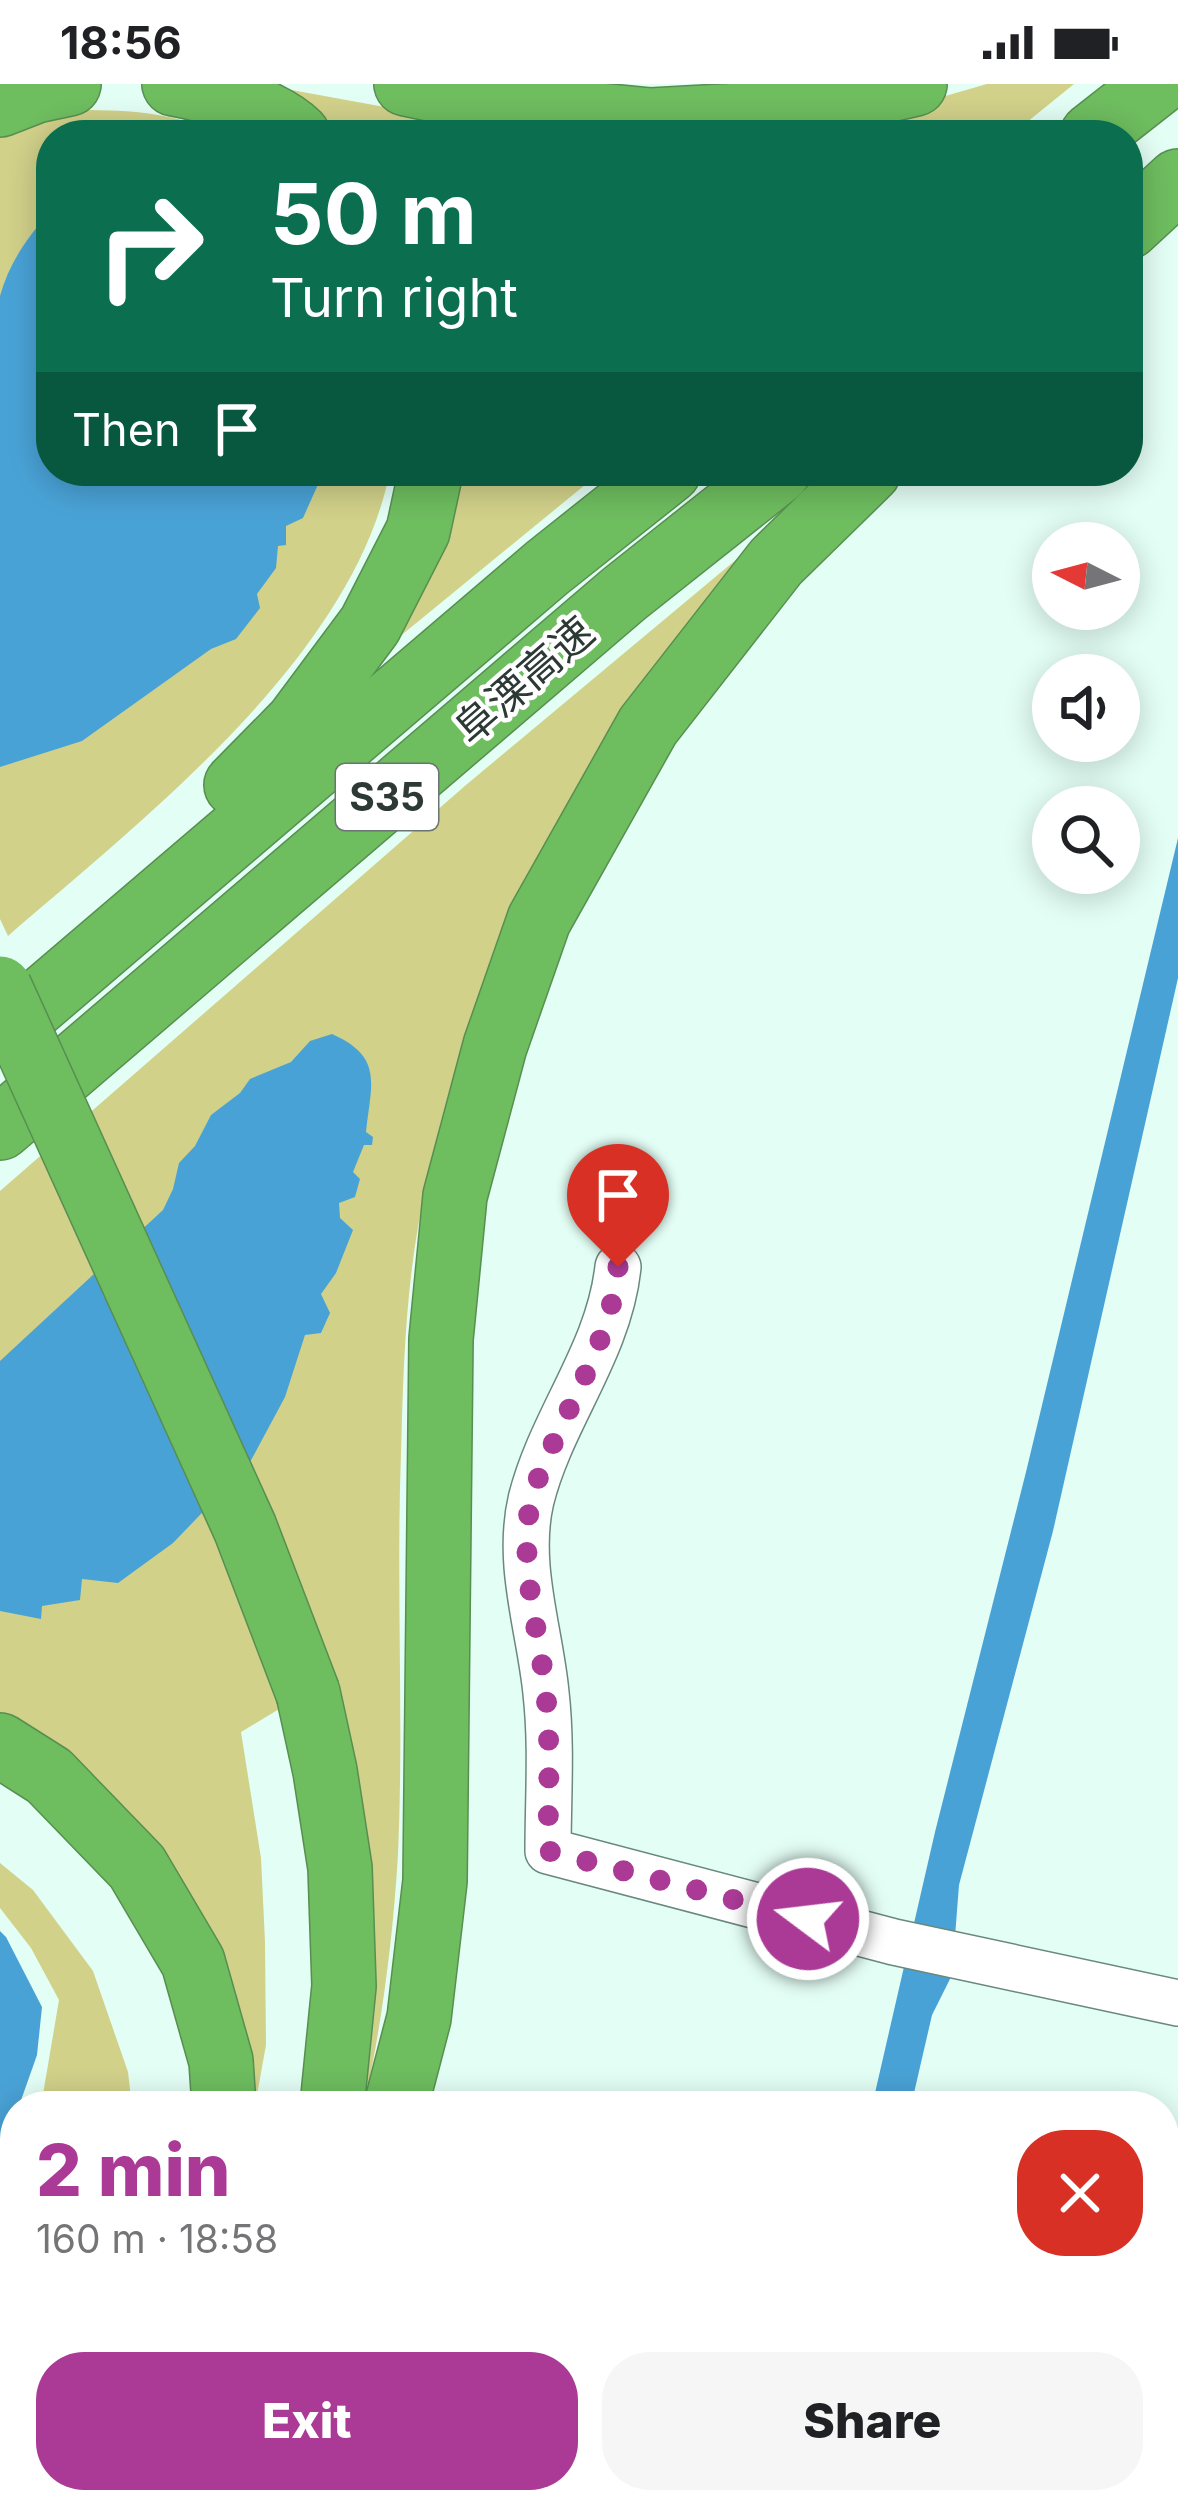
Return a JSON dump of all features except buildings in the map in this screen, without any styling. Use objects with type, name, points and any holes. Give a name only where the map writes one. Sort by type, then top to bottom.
[{"type":"highway","points":[[0,105],[69,84]]},
{"type":"highway","points":[[174,84],[205,89],[279,120]]},
{"type":"highway","points":[[406,84],[515,107],[651,119],[794,112],[915,84]]},
{"type":"highway","points":[[1111,120],[1156,84]]},
{"type":"highway","points":[[1143,182],[1178,154]]},
{"type":"highway","points":[[1143,212],[1178,181]]},
{"type":"highway","points":[[0,1032],[297,723],[370,625],[418,531],[428,486]]},
{"type":"highway","name":"阜溧高速","points":[[0,1032],[650,486]]},
{"type":"highway","name":"阜溧高速","points":[[0,1128],[624,594],[760,486]]},
{"type":"highway","points":[[399,2091],[419,2018],[435,1881],[440,1339],[455,1196],[495,1046],[538,920],[648,726],[776,562],[854,486]]},
{"type":"highway","points":[[0,988],[245,1528],[296,1701],[320,1983],[309,2091]]},
{"type":"highway","points":[[0,1049],[325,1771],[340,1868],[344,1986],[334,2091]]},
{"type":"highway","points":[[0,1745],[49,1776],[137,1868],[193,1962],[221,2061],[223,2091]]},
{"type":"street","points":[[618,1267],[615,1298],[604,1330],[543,1466],[527,1531],[526,1568],[548,1717],[548,1851],[894,1942],[1178,2003]]},
{"type":"shaded area","points":[[259,84],[455,120],[312,120]]},
{"type":"shaded area","points":[[987,84],[1074,84],[1030,120],[858,120]]},
{"type":"shaded area","points":[[81,110],[180,120],[36,120],[36,486],[385,486],[369,540],[334,605],[289,668],[179,786],[8,936],[0,919],[0,127]]},
{"type":"shaded area","points":[[444,486],[584,486],[365,665]]},
{"type":"shaded area","points":[[756,543],[637,696],[574,793],[498,949],[443,1115],[429,1171],[407,1312],[400,1504],[398,1854],[386,1981],[367,2091],[350,2091],[322,1683],[241,1732],[261,1858],[266,2045],[258,2091],[239,2091],[211,1973],[0,1730],[0,1191],[466,785]]},
{"type":"shaded area","points":[[0,1863],[33,1890],[93,1971],[130,2091],[44,2091],[59,2000],[31,1948],[0,1908]]},
{"type":"water","points":[[35,230],[36,486],[317,486],[303,518],[286,526],[286,545],[278,546],[276,568],[257,594],[260,608],[236,639],[211,649],[82,741],[0,767],[0,296],[20,250]]},
{"type":"water","points":[[1178,838],[1178,978],[1053,1531],[959,1885],[952,1975],[932,2015],[914,2091],[875,2091]]},
{"type":"water","points":[[332,1034],[367,1062],[371,1086],[366,1132],[373,1137],[372,1145],[364,1145],[353,1172],[360,1179],[355,1197],[339,1203],[340,1218],[353,1230],[336,1273],[321,1294],[330,1313],[321,1333],[305,1335],[285,1397],[249,1464],[173,1543],[118,1583],[82,1579],[80,1600],[42,1606],[41,1619],[0,1611],[0,1361],[163,1210],[179,1163],[195,1146],[211,1115],[250,1079],[291,1062],[310,1041]]},
{"type":"water","points":[[0,1931],[42,2007],[37,2055],[24,2091],[0,2091]]},
{"type":"route","points":[[618,1267],[615,1298],[604,1330],[543,1466],[527,1531],[526,1568],[549,1739],[548,1851],[808,1919]]}]
